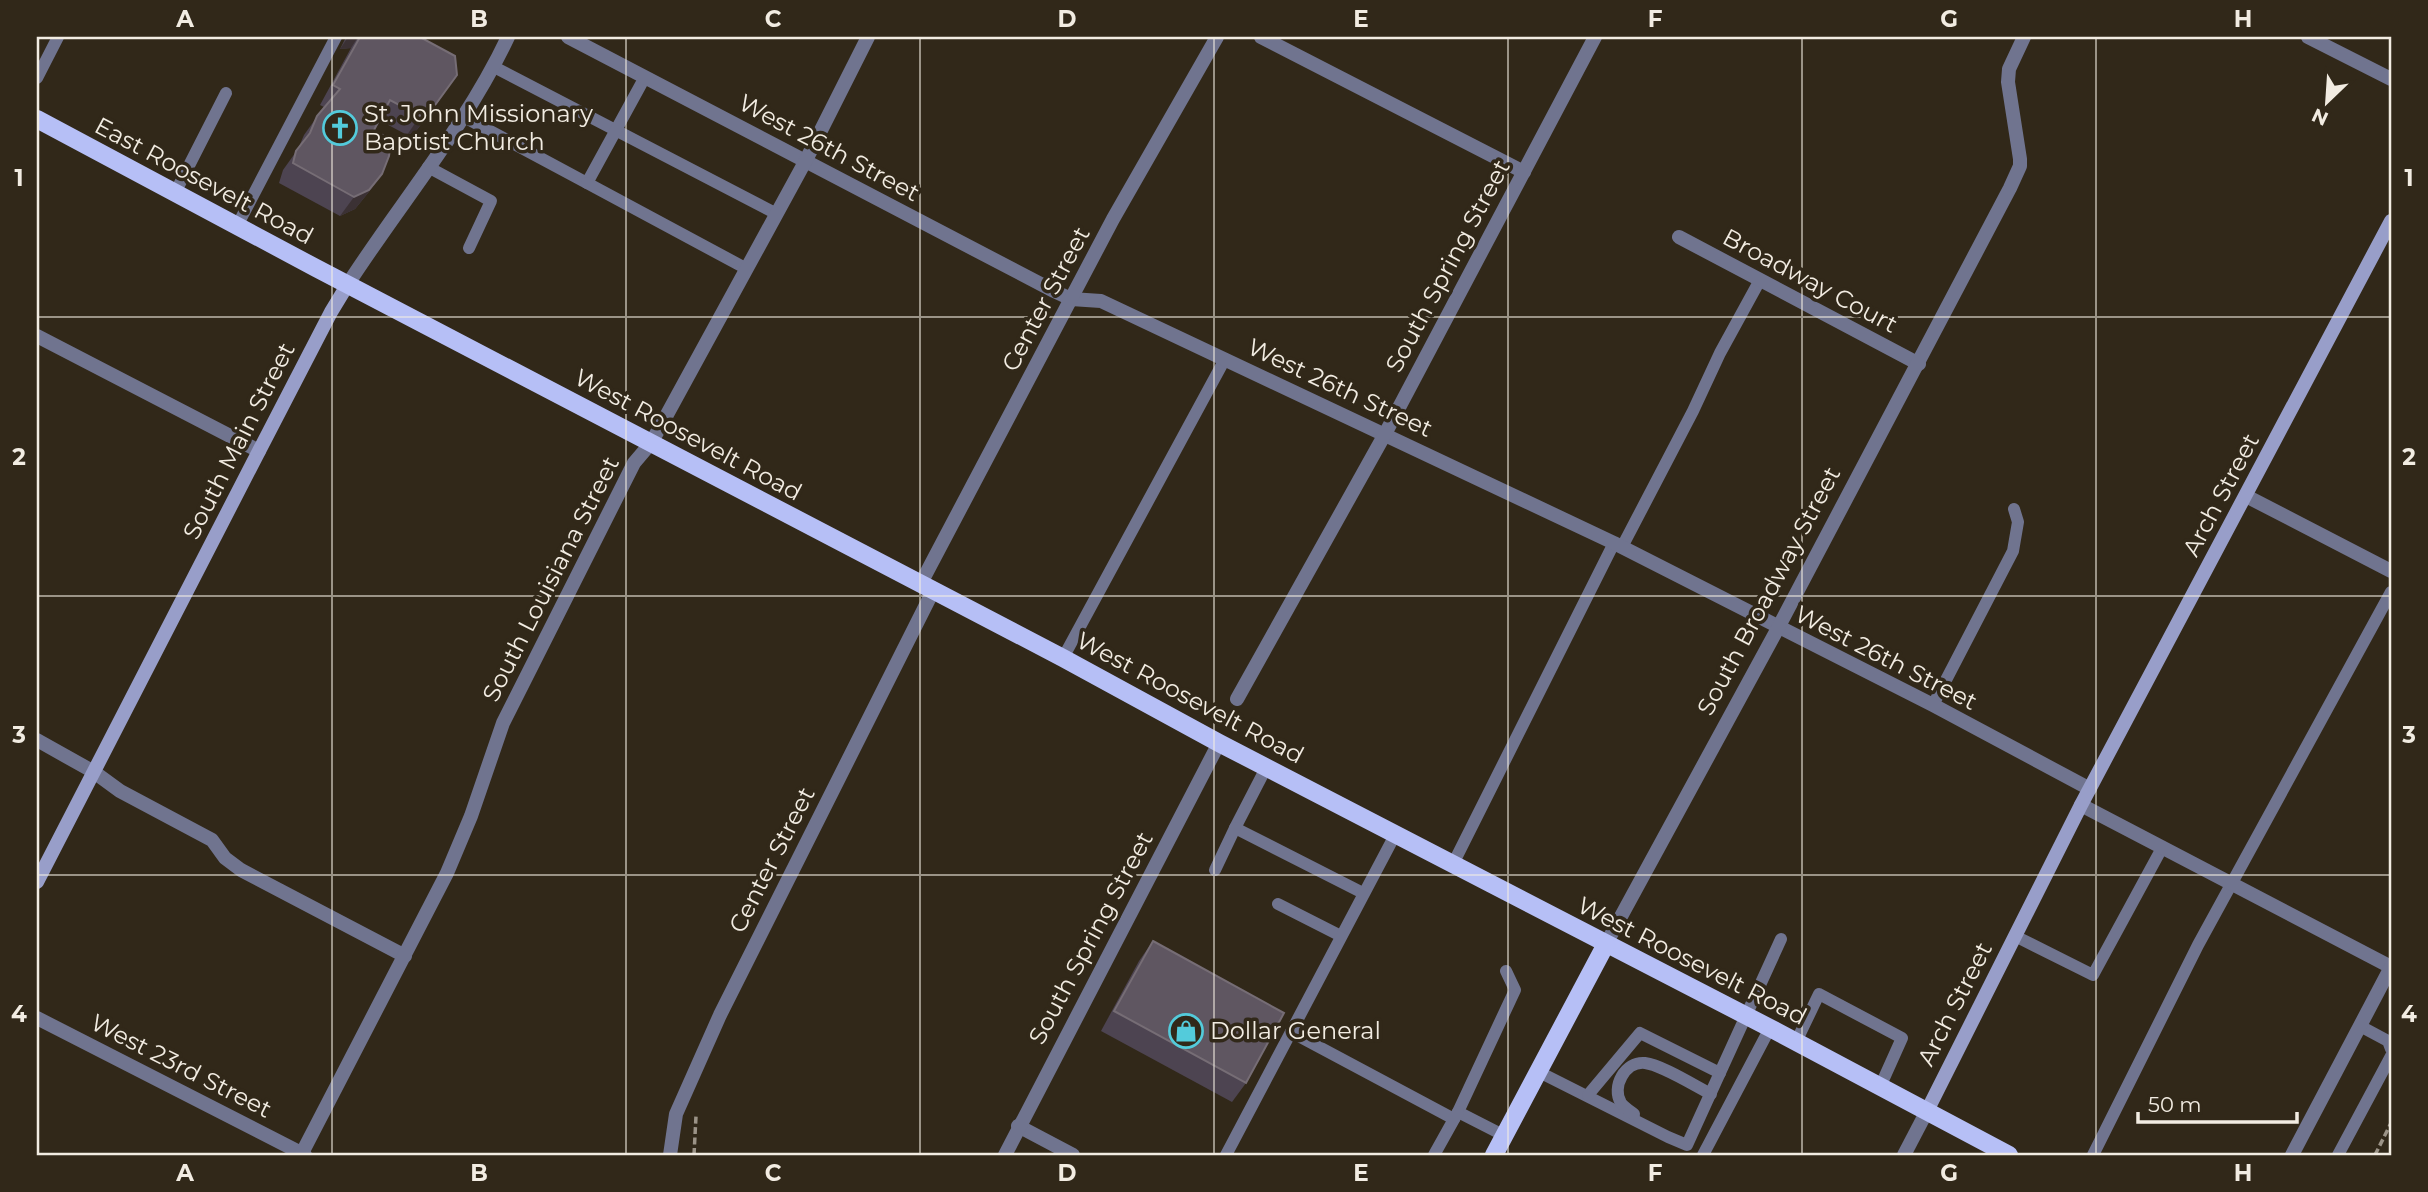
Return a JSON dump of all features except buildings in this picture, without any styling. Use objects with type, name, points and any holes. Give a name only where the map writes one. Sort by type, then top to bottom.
[{"type":"main road","name":"East Roosevelt Road","points":[[37,119],[348,284]]},
{"type":"main road","name":"Arch Street","points":[[1927,1111],[2081,805],[2391,221]]},
{"type":"main road","name":"West Roosevelt Road","points":[[348,284],[2009,1155]]},
{"type":"main road","name":"South Main Street","points":[[37,882],[331,312],[348,284]]},
{"type":"main road","name":"South Broadway Street","points":[[1494,1155],[1606,944]]},
{"type":"street","name":"South Main Street","points":[[348,284],[464,117],[494,67],[508,37]]},
{"type":"street","name":"West 26th Street","points":[[568,37],[1071,299],[1101,302],[1618,545],[1933,705],[2090,789]]},
{"type":"street","name":"South Louisiana Street","points":[[302,1155],[447,873],[471,816],[503,723],[521,684],[634,463],[651,443],[747,269],[806,160],[867,37]]},
{"type":"street","name":"Center Street","points":[[670,1155],[676,1114],[720,1015],[927,588],[1113,219],[1217,37]]},
{"type":"street","points":[[1261,37],[1524,172]]},
{"type":"street","name":"South Spring Street","points":[[1237,699],[1385,434],[1595,37]]},
{"type":"street","name":"South Broadway Street","points":[[1606,944],[1778,628],[2010,188],[2020,166],[2008,82],[2009,69],[2024,37]]},
{"type":"street","points":[[2308,37],[2391,79]]},
{"type":"street","name":"Broadway Court","points":[[1679,237],[1919,364]]},
{"type":"street","points":[[37,336],[259,451]]},
{"type":"street","points":[[2246,496],[2391,571]]},
{"type":"street","points":[[37,740],[94,772],[120,791],[212,840],[225,858],[241,870],[405,956]]},
{"type":"street","name":"South Spring Street","points":[[1005,1155],[1219,743]]},
{"type":"street","points":[[2081,805],[2391,967],[2292,1155]]},
{"type":"street","name":"West 23rd Street","points":[[37,1018],[302,1155]]},
{"type":"street","points":[[1904,1155],[1927,1111]]},
{"type":"street","points":[[1018,1126],[1073,1155]]},
{"type":"lane","points":[[37,78],[58,37]]},
{"type":"lane","points":[[237,226],[336,37]]},
{"type":"lane","points":[[494,67],[777,214]]},
{"type":"lane","points":[[587,183],[645,77]]},
{"type":"lane","points":[[175,193],[226,93]]},
{"type":"lane","points":[[464,117],[747,269]]},
{"type":"lane","points":[[428,167],[491,201],[468,248]]},
{"type":"lane","points":[[1453,864],[1618,545],[1693,411],[1720,353],[1760,280]]},
{"type":"lane","points":[[1063,658],[1225,359]]},
{"type":"lane","points":[[1933,705],[2013,551],[2018,522],[2014,509]]},
{"type":"lane","points":[[2093,1155],[2128,1080],[2231,884],[2391,592]]},
{"type":"lane","points":[[1215,870],[1267,766]]},
{"type":"lane","points":[[1235,828],[1363,893]]},
{"type":"lane","points":[[1226,1155],[1395,835]]},
{"type":"lane","points":[[2015,936],[2093,975],[2162,848]]},
{"type":"lane","points":[[1278,904],[1341,936]]},
{"type":"lane","points":[[1688,1144],[1781,939]]},
{"type":"lane","points":[[1434,1155],[1456,1115],[1515,990],[1506,971]]},
{"type":"lane","points":[[1796,1042],[1819,994],[1902,1038],[1880,1087]]},
{"type":"lane","points":[[2360,1026],[2388,1041],[2391,1049]]},
{"type":"lane","points":[[1539,1072],[1704,1154],[1770,1028]]},
{"type":"lane","points":[[1291,1032],[1456,1115],[1505,1136]]},
{"type":"lane","points":[[1588,1095],[1640,1033],[1720,1073]]},
{"type":"lane","points":[[2338,1155],[2391,1056]]},
{"type":"lane","points":[[1668,1137],[1661,1129],[1633,1114],[1620,1102],[1618,1085],[1630,1066],[1644,1063],[1711,1094]]},
{"type":"path","points":[[694,1155],[696,1116]]},
{"type":"path","points":[[2375,1155],[2391,1124]]},
{"type":"place","name":"St. John Missionary Baptist Church","points":[[340,128]]},
{"type":"place","name":"Dollar General","points":[[1186,1031]]}]
